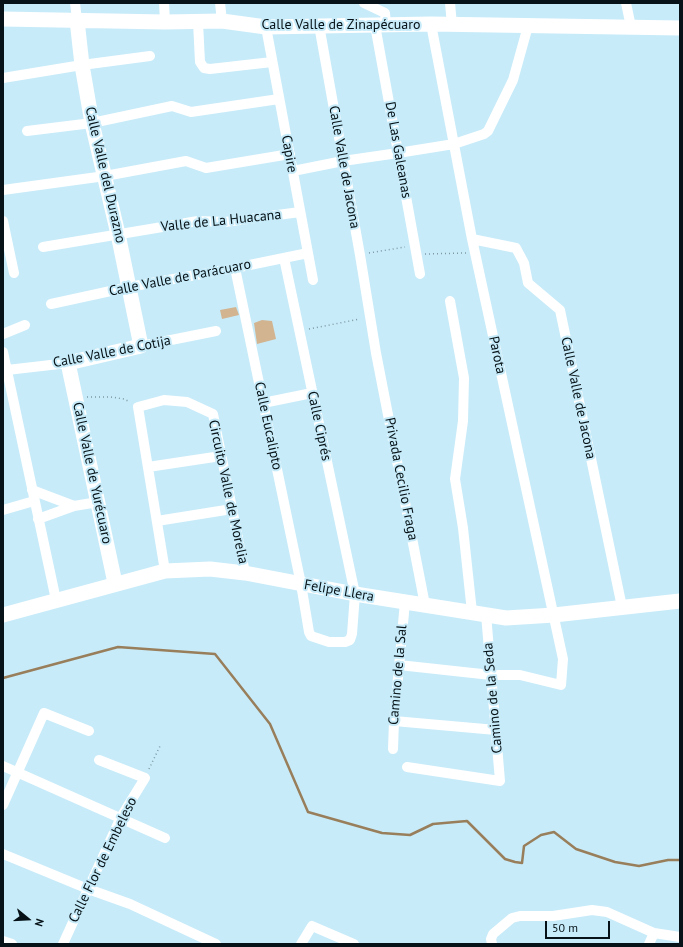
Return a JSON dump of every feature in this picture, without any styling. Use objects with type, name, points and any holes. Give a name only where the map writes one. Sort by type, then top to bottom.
[{"type":"street","name":"Calle Valle del Durazno","points":[[75,3],[82,65],[92,122],[118,234],[141,346]]},
{"type":"street","points":[[164,3],[165,22]]},
{"type":"street","points":[[220,3],[222,22]]},
{"type":"street","points":[[364,3],[382,21]]},
{"type":"street","points":[[450,3],[452,25]]},
{"type":"street","points":[[626,3],[631,27]]},
{"type":"street","name":"Calle Valle de Zinapécuaro","points":[[3,19],[222,22],[266,27],[382,21],[452,25],[680,28]]},
{"type":"street","name":"De Las Galeanas","points":[[382,21],[398,153],[420,274]]},
{"type":"street","points":[[198,22],[200,62],[204,68],[210,69],[272,62]]},
{"type":"street","name":"Parota","points":[[431,24],[472,239],[563,659],[561,685],[520,675],[492,675]]},
{"type":"street","name":"Calle Valle de Jacona","points":[[319,25],[370,317]]},
{"type":"street","points":[[293,171],[343,161],[454,144],[484,134],[488,131],[513,80],[528,26]]},
{"type":"street","name":"Capire","points":[[266,27],[313,280]]},
{"type":"street","points":[[3,78],[150,56]]},
{"type":"street","points":[[27,131],[92,122],[172,106],[191,112],[279,99]]},
{"type":"street","points":[[3,190],[105,176],[186,161],[206,168],[290,154]]},
{"type":"street","name":"Valle de La Huacana","points":[[43,247],[198,220],[225,222],[300,212]]},
{"type":"street","points":[[3,221],[14,273]]},
{"type":"street","name":"Calle Valle de Jacona","points":[[472,239],[516,248],[524,263],[528,283],[560,310],[622,607]]},
{"type":"street","name":"Calle Valle de Parácuaro","points":[[51,304],[129,287],[308,253]]},
{"type":"street","name":"Calle Ciprés","points":[[284,258],[355,594],[352,634],[350,640],[345,642],[329,642],[311,636],[308,632],[301,584]]},
{"type":"street","name":"Calle Eucalipto","points":[[235,268],[301,584]]},
{"type":"street","name":"Camino de la Seda","points":[[407,767],[500,781],[492,675],[479,613],[455,479],[463,421],[464,378],[450,301]]},
{"type":"street","name":"Privada Cecilio Fraga","points":[[370,317],[425,605]]},
{"type":"street","points":[[3,334],[26,325]]},
{"type":"street","name":"Calle Valle de Cotija","points":[[7,370],[68,363],[216,331]]},
{"type":"street","points":[[3,352],[56,600]]},
{"type":"street","name":"Calle Valle de Yurécuaro","points":[[68,363],[115,584]]},
{"type":"street","points":[[263,403],[312,393]]},
{"type":"street","name":"Circuito Valle de Morelia","points":[[138,407],[164,400],[187,402],[213,414],[245,573]]},
{"type":"street","points":[[138,407],[165,571]]},
{"type":"street","points":[[148,467],[221,456]]},
{"type":"street","points":[[32,490],[74,506]]},
{"type":"street","points":[[3,510],[34,501]]},
{"type":"street","points":[[38,519],[74,506],[98,502]]},
{"type":"street","points":[[157,521],[232,509]]},
{"type":"street","name":"Felipe Llera","points":[[3,615],[165,571],[210,569],[245,573],[355,594],[506,618],[554,615],[680,601]]},
{"type":"street","name":"Camino de la Sal","points":[[393,749],[404,602]]},
{"type":"street","points":[[399,664],[492,675]]},
{"type":"street","points":[[3,806],[44,713],[89,731]]},
{"type":"street","points":[[394,721],[496,730]]},
{"type":"street","points":[[99,760],[145,778]]},
{"type":"street","points":[[3,766],[121,817],[165,838]]},
{"type":"street","name":"Calle Flor de Embeleso","points":[[63,944],[121,817],[145,778]]},
{"type":"street","points":[[3,854],[88,889],[130,904],[203,942],[216,944]]},
{"type":"street","points":[[492,944],[491,939],[493,934],[512,918],[520,916],[553,916],[592,910],[607,912],[654,933],[680,937]]},
{"type":"street","points":[[301,944],[312,926],[354,944]]},
{"type":"street","points":[[649,944],[654,933]]},
{"type":"street","points":[[3,941],[12,944]]},
{"type":"path","points":[[360,255],[416,250],[476,253]]},
{"type":"path","points":[[299,331],[370,317]]},
{"type":"path","points":[[75,397],[111,397],[124,399],[138,407]]},
{"type":"path","points":[[145,778],[161,744]]},
{"type":"shaded area","points":[[236,307],[239,315],[222,319],[220,310]]},
{"type":"shaded area","points":[[262,320],[272,321],[276,339],[257,344],[254,323]]},
{"type":"waterway","points":[[3,678],[118,647],[215,654],[270,724],[308,812],[382,833],[410,835],[433,824],[467,821],[505,859],[522,863],[524,846],[541,835],[554,832],[576,849],[615,862],[639,866],[668,860],[680,860]]}]
